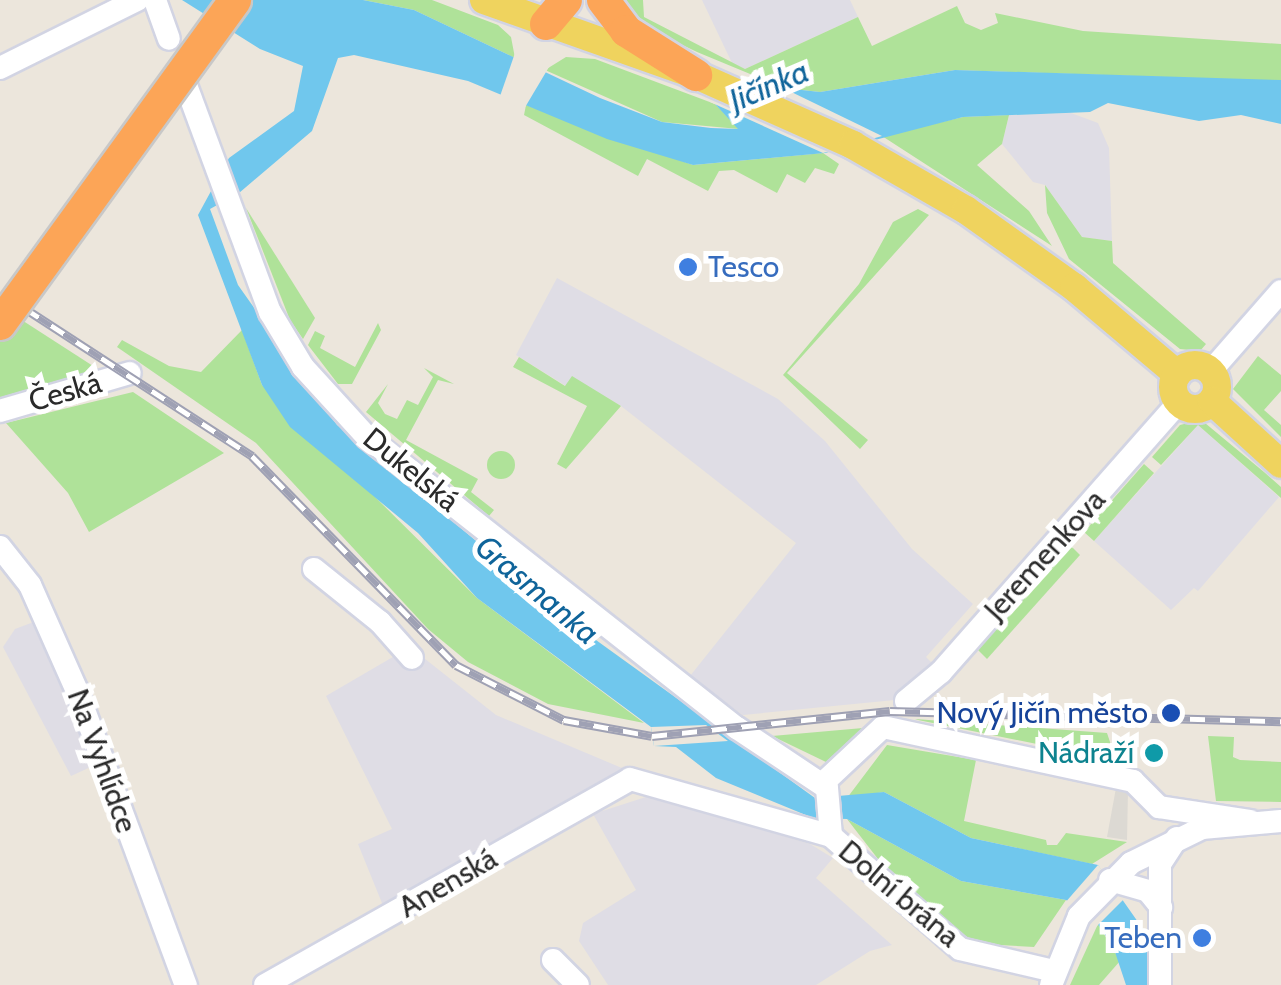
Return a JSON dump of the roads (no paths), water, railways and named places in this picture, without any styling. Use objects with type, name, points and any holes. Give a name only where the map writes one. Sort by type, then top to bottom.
[{"type":"highway","points":[[0,292],[212,0]]},
{"type":"highway","points":[[0,324],[235,0]]},
{"type":"highway","points":[[603,0],[626,30],[696,75]]},
{"type":"main road","points":[[484,0],[552,8],[854,145],[1015,245],[1178,388],[1194,409],[1212,401],[1218,386],[1211,371],[1193,364],[1178,388]]},
{"type":"main road","points":[[1212,401],[1281,464]]},
{"type":"street","points":[[0,68],[137,0]]},
{"type":"street","points":[[155,0],[169,39]]},
{"type":"street","name":"Dukelská","points":[[187,88],[270,312],[303,367],[367,436],[737,728],[827,804]]},
{"type":"street","points":[[1211,371],[1281,291]]},
{"type":"street","name":"Česká","points":[[0,411],[130,373]]},
{"type":"street","name":"Jeremenkova","points":[[906,701],[941,672],[1178,388]]},
{"type":"street","name":"Na Vyhlídce","points":[[0,547],[30,585],[77,691],[186,985]]},
{"type":"street","points":[[314,569],[380,622],[412,658]]},
{"type":"street","points":[[827,804],[884,727],[1134,781],[1159,807],[1281,822]]},
{"type":"street","name":"Dolní brána","points":[[630,779],[827,804],[960,949],[1052,978]]},
{"type":"street","name":"Anenská","points":[[265,985],[630,779]]},
{"type":"street","points":[[1052,978],[1079,916],[1110,880],[1179,836],[1250,821]]},
{"type":"street","points":[[1160,985],[1160,864],[1179,836]]},
{"type":"street","points":[[1110,880],[1148,891],[1160,907]]},
{"type":"street","points":[[553,960],[578,985]]},
{"type":"water","points":[[182,0],[363,0],[414,10],[600,98],[662,122],[711,128],[738,129],[715,104],[784,88],[820,92],[955,70],[1281,80],[1281,124],[1241,115],[1199,121],[1108,103],[1090,112],[963,117],[825,153],[693,165],[607,139],[468,81],[354,55],[338,58],[312,131],[239,193],[210,209],[238,285],[337,425],[589,635],[815,798],[884,792],[971,838],[1098,865],[1145,932],[1150,985],[1126,985],[1113,946],[1092,916],[1066,900],[961,881],[847,819],[813,818],[716,778],[676,747],[654,746],[651,727],[477,598],[418,533],[290,427],[262,385],[198,215],[229,158],[294,111],[303,66],[260,49]]},
{"type":"railway","points":[[26,309],[252,456],[456,665],[564,720],[652,736],[890,711],[1281,721]]},
{"type":"place","name":"Tesco","points":[[688,267]]},
{"type":"place","name":"Nový Jičín město","points":[[1171,713]]},
{"type":"place","name":"Nádraží","points":[[1154,753]]},
{"type":"place","name":"Teben","points":[[1202,938]]},
{"type":"water label","name":"Jičínka","points":[[769,86]]},
{"type":"water label","name":"Grasmanka","points":[[537,590]]}]
